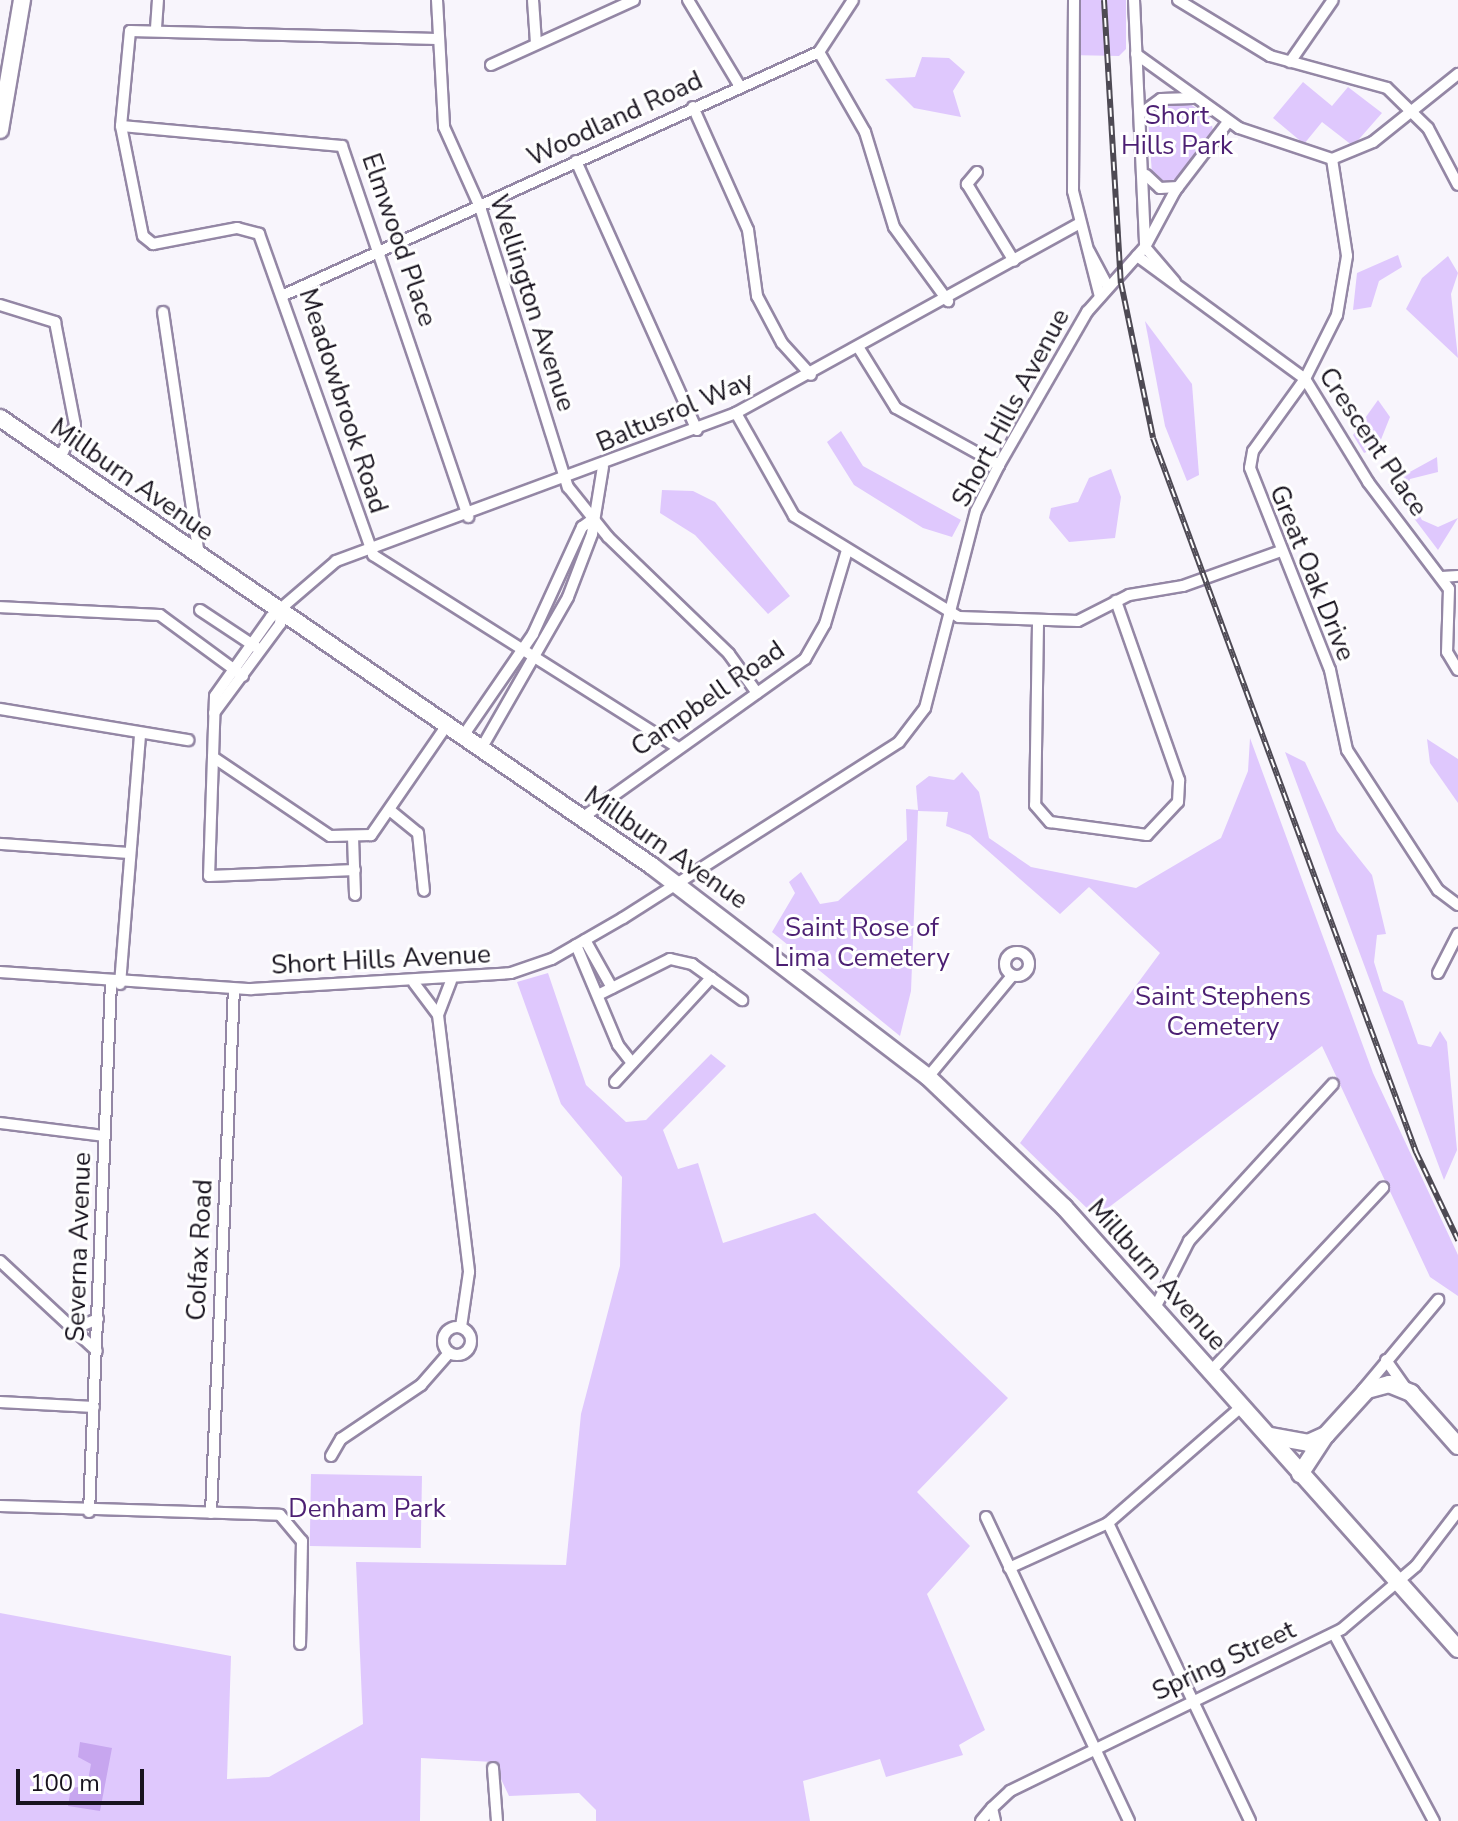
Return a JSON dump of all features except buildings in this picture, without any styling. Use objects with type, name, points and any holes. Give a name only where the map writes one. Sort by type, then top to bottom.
[{"type":"main road","points":[[0,130],[22,0]]},
{"type":"main road","name":"Millburn Avenue","points":[[0,418],[677,884],[928,1077],[1019,1160],[1458,1649]]},
{"type":"main road","points":[[1300,1474],[1326,1435],[1357,1398],[1379,1385],[1406,1389],[1458,1446]]},
{"type":"main road","points":[[1268,1436],[1298,1446],[1326,1435]]},
{"type":"street","points":[[158,0],[156,28],[437,39]]},
{"type":"street","name":"Wellington Avenue","points":[[437,0],[444,127],[480,207],[566,481],[593,519],[704,627],[757,693]]},
{"type":"street","points":[[533,0],[536,43]]},
{"type":"street","points":[[491,65],[634,0]]},
{"type":"street","points":[[688,0],[739,85]]},
{"type":"street","points":[[853,0],[819,52],[865,132],[894,227],[948,301]]},
{"type":"street","points":[[1074,0],[1068,55],[1079,224],[1100,297]]},
{"type":"street","points":[[1134,0],[1146,175],[1141,251]]},
{"type":"street","points":[[1178,0],[1290,62],[1379,84],[1413,111],[1458,185]]},
{"type":"street","points":[[1290,62],[1333,0]]},
{"type":"street","name":"Meadowbrook Road","points":[[156,28],[130,31],[121,126],[148,242],[250,229],[259,234],[286,294],[369,547],[534,659],[677,747]]},
{"type":"street","name":"Woodland Road","points":[[286,294],[383,252],[739,85],[819,52]]},
{"type":"street","points":[[1136,54],[1228,122],[1332,159],[1373,142],[1458,74]]},
{"type":"street","points":[[1143,112],[1161,99],[1195,98]]},
{"type":"street","points":[[693,107],[748,230],[757,296],[782,343],[811,375]]},
{"type":"street","name":"Short Hills Avenue","points":[[0,972],[116,984],[234,989],[451,981],[511,973],[581,943],[912,731],[951,608],[976,511],[999,465],[1100,297],[1141,251],[1178,187],[1228,122]]},
{"type":"street","name":"Elmwood Place","points":[[121,126],[335,140],[346,151],[383,252],[468,517]]},
{"type":"street","points":[[1305,379],[1331,333],[1345,277],[1344,210],[1332,159]]},
{"type":"street","points":[[576,161],[697,430]]},
{"type":"street","points":[[977,172],[967,184],[1014,261]]},
{"type":"street","points":[[1146,175],[1160,188],[1178,187]]},
{"type":"street","name":"Baltusrol Way","points":[[256,648],[281,612],[318,574],[369,547],[468,517],[736,413],[860,350],[1079,224]]},
{"type":"street","points":[[1088,249],[1108,286]]},
{"type":"street","name":"Crescent Place","points":[[1141,251],[1176,284],[1305,379],[1368,482],[1442,577],[1453,602],[1447,652],[1458,670]]},
{"type":"street","points":[[0,305],[55,322],[75,425],[60,458]]},
{"type":"street","points":[[163,312],[199,555]]},
{"type":"street","points":[[860,350],[896,408],[999,465]]},
{"type":"street","name":"Great Oak Drive","points":[[1305,379],[1251,459],[1278,552],[1330,670],[1347,750],[1438,890],[1458,905]]},
{"type":"street","points":[[736,413],[776,496],[808,528],[951,608],[959,617],[1038,624],[1078,621],[1116,601],[1278,552]]},
{"type":"street","points":[[481,749],[568,597],[593,519],[603,467]]},
{"type":"street","points":[[463,736],[522,651],[582,527],[593,519]]},
{"type":"street","name":"Campbell Road","points":[[582,818],[677,747],[757,693],[813,647],[847,550]]},
{"type":"street","points":[[1442,577],[1458,576]]},
{"type":"street","points":[[1038,624],[1035,805],[1050,822],[1154,832],[1178,802],[1179,780],[1116,601]]},
{"type":"street","points":[[0,607],[160,615],[243,676]]},
{"type":"street","points":[[200,610],[256,648]]},
{"type":"street","points":[[256,648],[233,669],[215,696],[209,876],[355,870]]},
{"type":"street","points":[[214,713],[243,676],[256,648]]},
{"type":"street","points":[[0,709],[188,740]]},
{"type":"street","points":[[213,757],[330,836],[353,837],[376,833],[447,725]]},
{"type":"street","name":"Severna Avenue","points":[[89,1512],[104,1136],[140,733]]},
{"type":"street","points":[[392,812],[418,833],[424,891]]},
{"type":"street","points":[[353,837],[355,895]]},
{"type":"street","points":[[0,844],[128,853]]},
{"type":"street","points":[[1438,973],[1458,934]]},
{"type":"street","points":[[581,943],[607,990],[618,1045],[632,1063]]},
{"type":"street","points":[[607,990],[670,959],[711,978],[742,1000]]},
{"type":"street","points":[[928,1077],[1012,976]]},
{"type":"street","points":[[615,1082],[711,978]]},
{"type":"street","points":[[331,1456],[341,1439],[421,1385],[449,1353],[469,1349],[461,1327],[469,1272],[438,1015],[451,981]]},
{"type":"street","points":[[414,983],[438,1015]]},
{"type":"street","name":"Colfax Road","points":[[211,1513],[234,989]]},
{"type":"street","points":[[1155,1308],[1189,1241],[1333,1084]]},
{"type":"street","points":[[0,1123],[104,1136]]},
{"type":"street","points":[[1210,1372],[1383,1188]]},
{"type":"street","points":[[0,1261],[97,1351]]},
{"type":"street","points":[[1357,1398],[1438,1300]]},
{"type":"street","points":[[73,1329],[98,1319]]},
{"type":"street","points":[[449,1353],[443,1336],[461,1327]]},
{"type":"street","points":[[1386,1360],[1406,1389]]},
{"type":"street","points":[[0,1402],[94,1407]]},
{"type":"street","points":[[1009,1568],[1108,1523],[1242,1406]]},
{"type":"street","points":[[0,1506],[89,1512],[272,1512],[293,1525],[302,1541],[300,1644]]},
{"type":"street","name":"Spring Street","points":[[981,1821],[1010,1791],[1191,1698],[1334,1634],[1397,1581],[1458,1511]]},
{"type":"street","points":[[986,1517],[1129,1821]]},
{"type":"street","points":[[1108,1523],[1250,1821]]},
{"type":"street","points":[[1334,1634],[1434,1821]]},
{"type":"street","points":[[493,1768],[497,1821]]},
{"type":"street","points":[[992,1808],[995,1821]]},
{"type":"green space","points":[[1068,0],[1126,0],[1126,49],[1119,56],[1068,55]]},
{"type":"green space","points":[[922,57],[949,58],[965,72],[953,91],[961,117],[914,108],[885,79],[915,77]]},
{"type":"green space","points":[[1303,82],[1332,106],[1348,87],[1382,113],[1353,146],[1322,122],[1304,144],[1273,118]]},
{"type":"green space","name":"Short Hills Park","points":[[1187,102],[1211,118],[1213,132],[1179,178],[1162,183],[1152,174],[1148,118],[1158,104]]},
{"type":"green space","points":[[1398,255],[1402,267],[1379,281],[1371,307],[1353,310],[1357,273]]},
{"type":"green space","points":[[1448,256],[1458,273],[1451,294],[1458,358],[1406,309],[1422,278]]},
{"type":"green space","points":[[1145,321],[1192,384],[1199,475],[1187,481],[1165,426]]},
{"type":"green space","points":[[1378,400],[1390,417],[1378,447],[1364,453],[1353,435]]},
{"type":"green space","points":[[841,431],[863,466],[961,520],[952,537],[923,528],[854,485],[827,442]]},
{"type":"green space","points":[[1437,457],[1438,472],[1410,479],[1406,491],[1422,520],[1438,527],[1458,518],[1438,550],[1388,484]]},
{"type":"green space","points":[[1111,469],[1121,497],[1115,538],[1069,542],[1049,518],[1051,508],[1078,502],[1089,478]]},
{"type":"green space","points":[[662,490],[693,491],[715,502],[790,596],[768,614],[695,535],[660,513]]},
{"type":"green space","points":[[1250,738],[1373,1073],[1458,1255],[1458,1296],[1430,1277],[1322,1046],[1096,1217],[1020,1143],[1160,953],[1089,887],[1060,914],[970,835],[946,826],[948,812],[918,811],[911,991],[900,1036],[772,932],[795,893],[789,882],[801,872],[820,904],[838,901],[907,840],[906,809],[918,810],[916,786],[929,776],[954,780],[962,772],[979,792],[989,838],[1031,867],[1136,888],[1221,838],[1248,771]]},
{"type":"green space","points":[[1427,739],[1458,759],[1458,803],[1430,763]]},
{"type":"green space","points":[[1285,752],[1305,762],[1337,831],[1372,875],[1386,934],[1377,935],[1374,962],[1383,991],[1403,1001],[1418,1044],[1431,1047],[1440,1031],[1447,1042],[1457,1150],[1444,1180]]},
{"type":"green space","points":[[548,973],[586,1085],[626,1122],[646,1120],[711,1054],[726,1066],[663,1130],[678,1169],[698,1163],[723,1243],[815,1213],[1008,1398],[917,1492],[970,1546],[927,1594],[985,1730],[959,1745],[963,1755],[886,1777],[880,1759],[803,1781],[810,1821],[596,1821],[596,1810],[579,1793],[509,1796],[493,1762],[421,1758],[420,1821],[0,1821],[0,1613],[231,1656],[227,1779],[269,1777],[363,1724],[356,1562],[566,1565],[581,1414],[620,1266],[622,1177],[561,1104],[517,982]]},
{"type":"green space","name":"Denham Park","points":[[311,1474],[422,1476],[421,1548],[310,1546]]},
{"type":"shaded area","points":[[80,1742],[112,1748],[100,1811],[68,1806],[71,1788],[87,1786],[91,1764],[78,1757]]},
{"type":"railway","points":[[1104,0],[1121,283],[1153,438],[1416,1152],[1458,1240]]},
{"type":"park label","name":"Saint Rose of Lima Cemetery","points":[[862,943]]},
{"type":"park label","name":"Saint Stephens Cemetery","points":[[1223,1012]]}]
